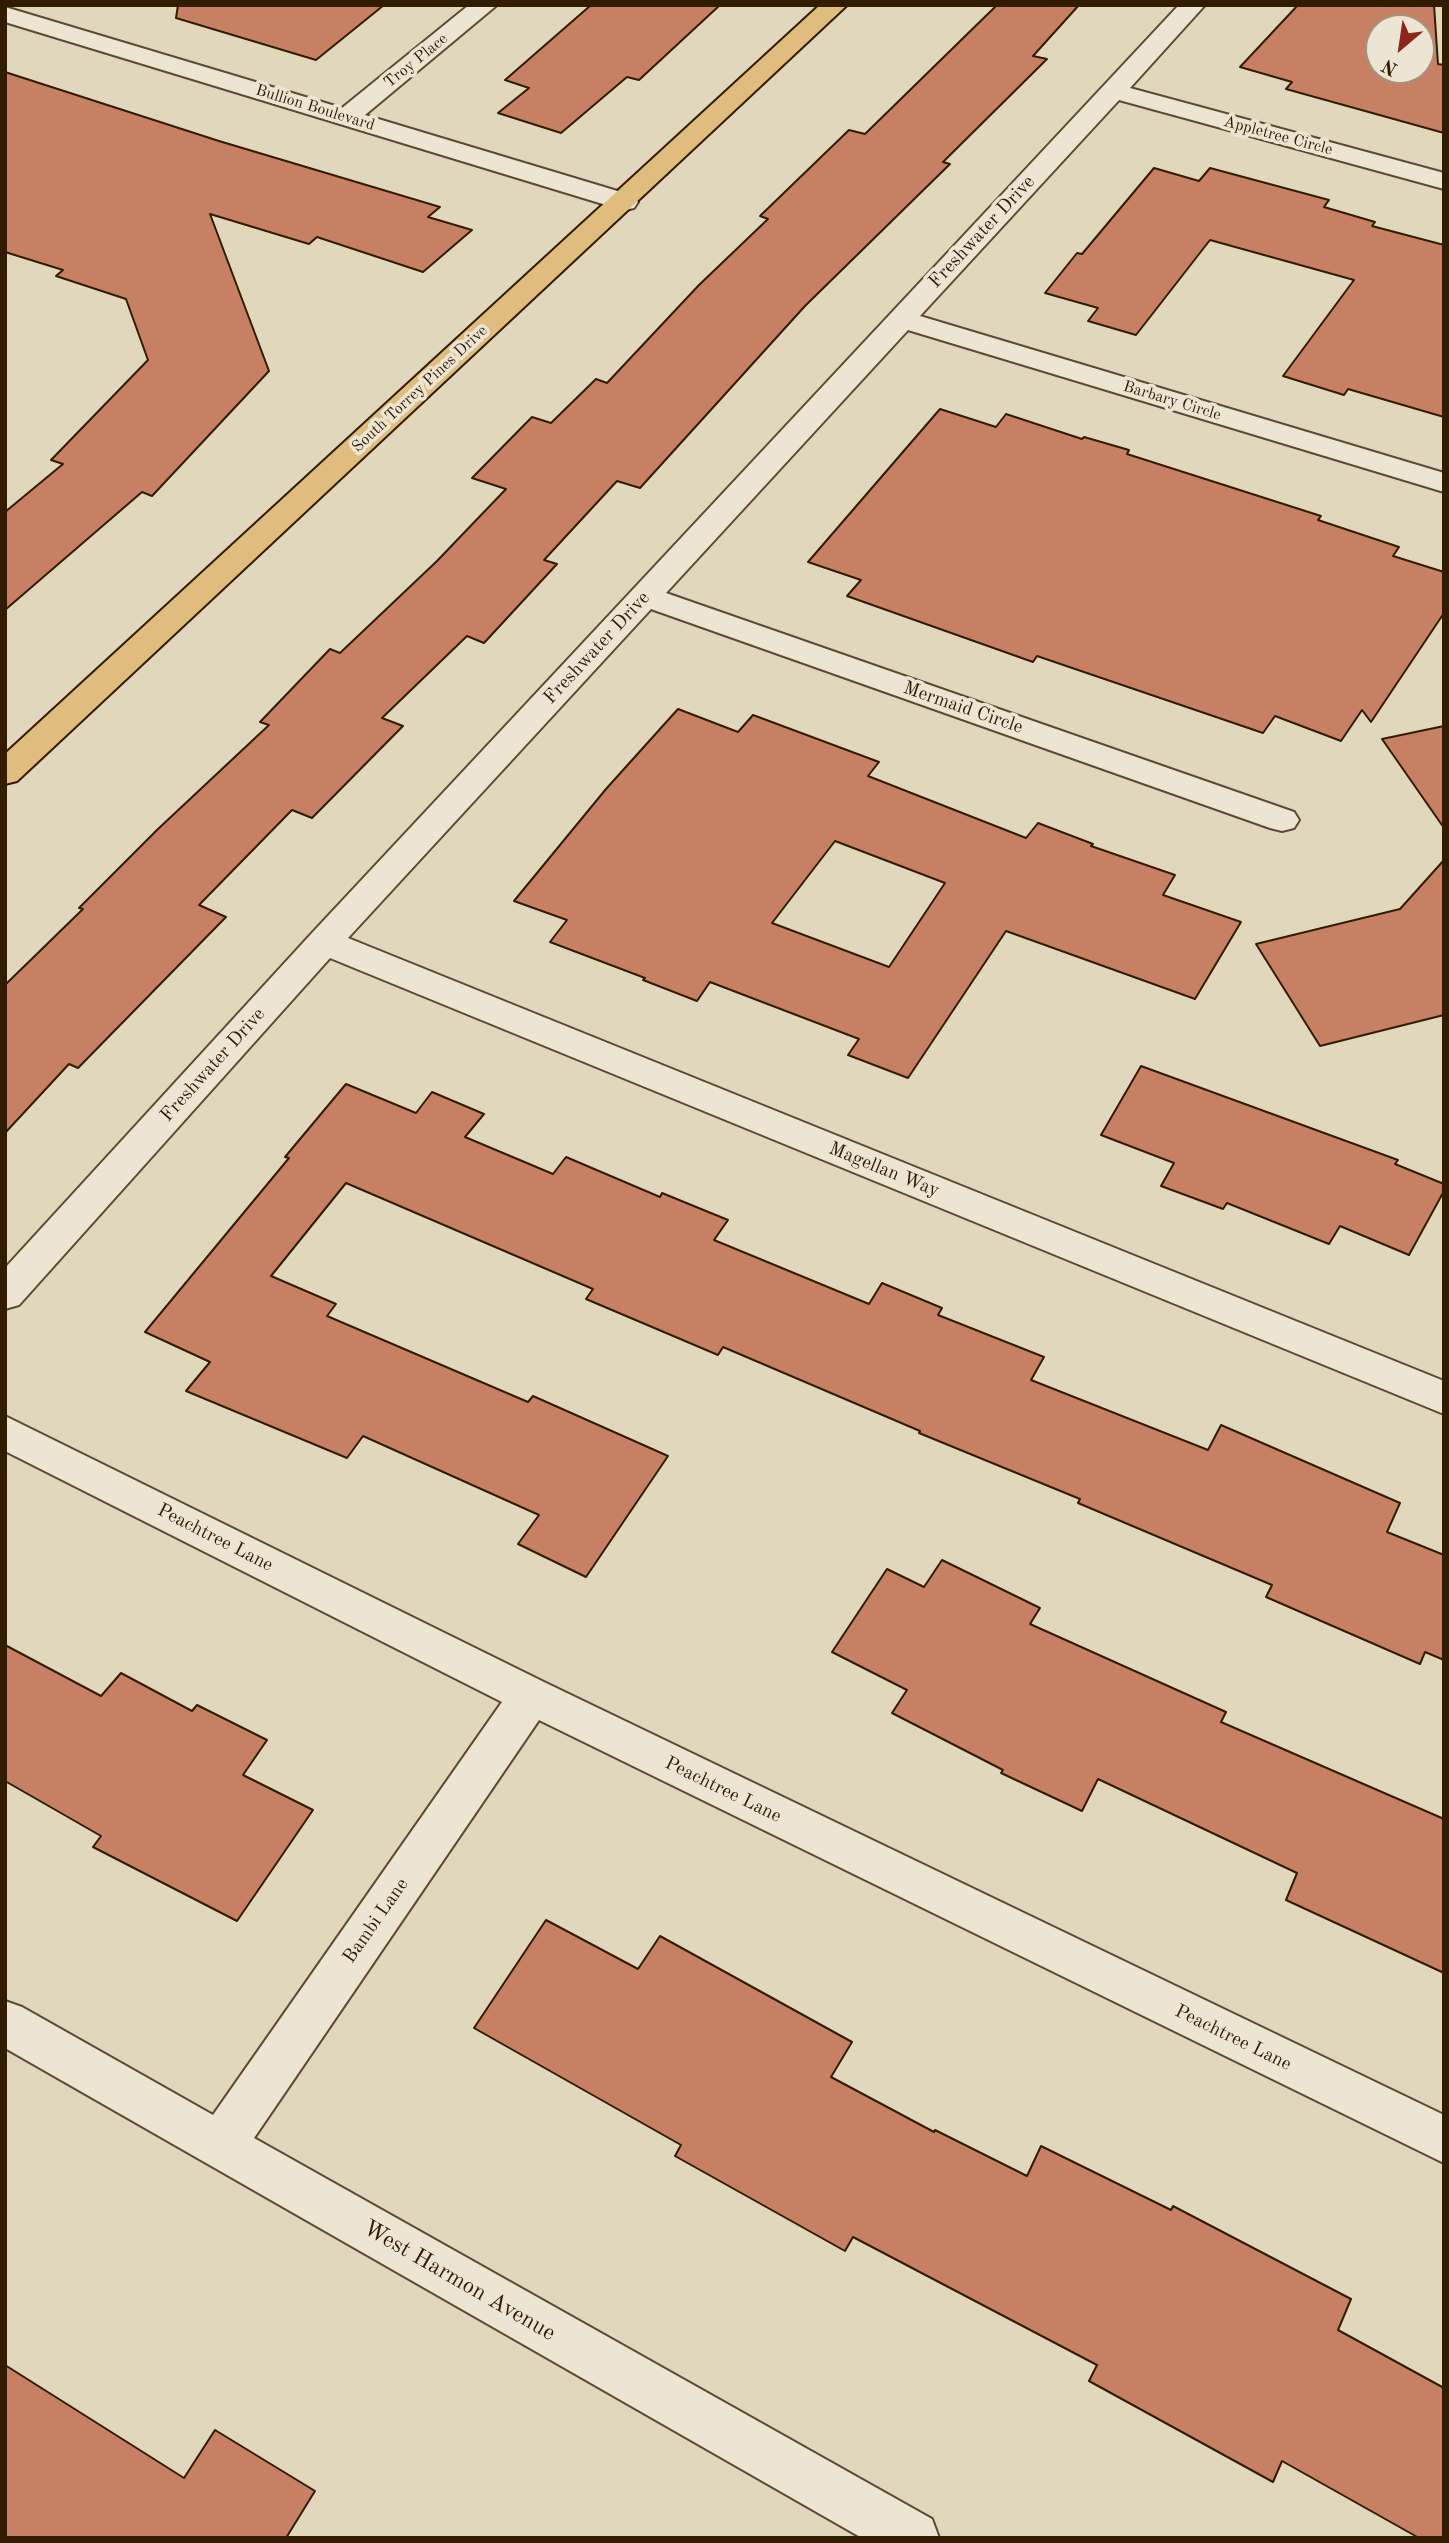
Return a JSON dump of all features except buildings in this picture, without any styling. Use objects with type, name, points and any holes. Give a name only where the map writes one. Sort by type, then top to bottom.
[{"type":"main road","name":"South Torrey Pines Drive","points":[[5,773],[835,5]]},
{"type":"street","name":"Troy Place","points":[[347,117],[485,5]]},
{"type":"street","name":"Freshwater Drive","points":[[5,1294],[324,942],[1193,5]]},
{"type":"street","name":"Bullion Boulevard","points":[[5,14],[625,202]]},
{"type":"street","name":"Appletree Circle","points":[[1113,91],[1444,181]]},
{"type":"street","name":"Barbary Circle","points":[[901,319],[1444,483]]},
{"type":"street","name":"Mermaid Circle","points":[[644,596],[1282,820]]},
{"type":"street","name":"Magellan Way","points":[[324,942],[1444,1398]]},
{"type":"street","name":"Peachtree Lane","points":[[5,1432],[531,1696],[1444,2140]]},
{"type":"street","name":"Bambi Lane","points":[[221,2145],[531,1696]]},
{"type":"street","name":"West Harmon Avenue","points":[[5,2024],[913,2538]]}]
